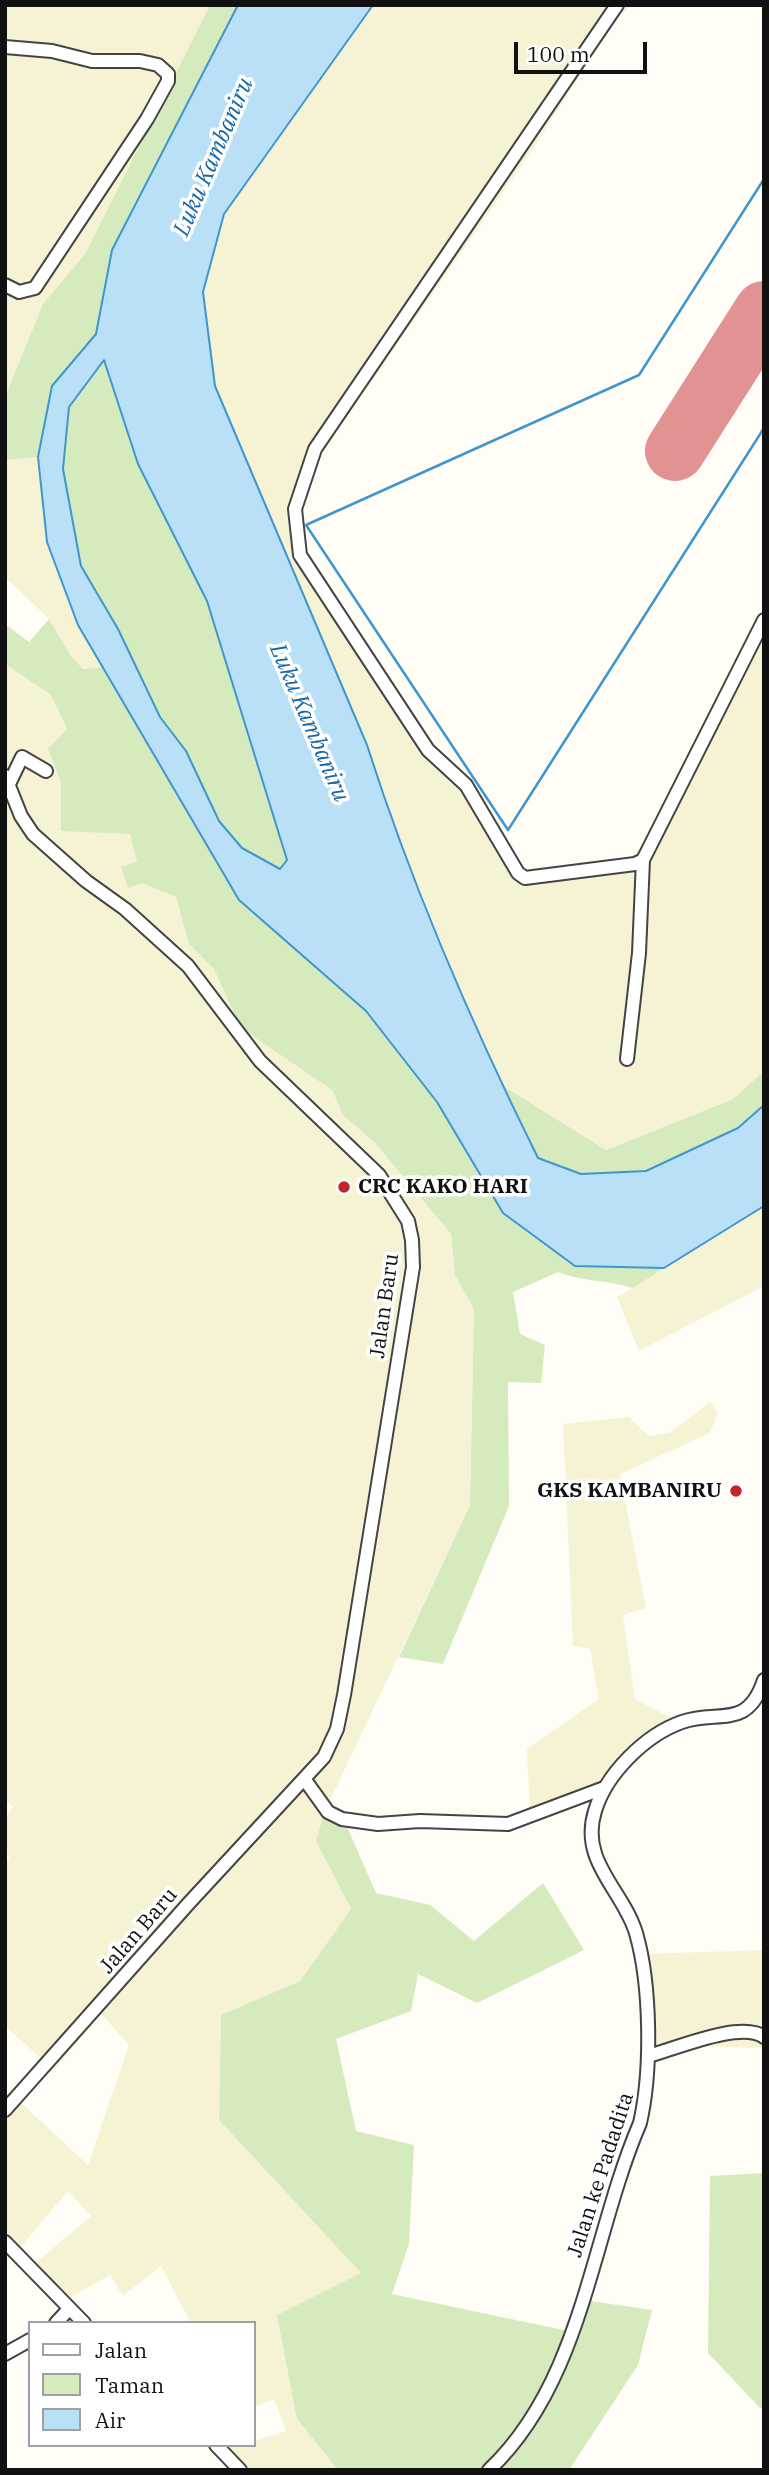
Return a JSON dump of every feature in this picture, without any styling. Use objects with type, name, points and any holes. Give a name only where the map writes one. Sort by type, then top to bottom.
[{"type":"street","points":[[617,5],[315,449],[297,498],[294,519],[304,561],[428,750],[466,785],[518,873],[525,878],[537,878],[635,864],[643,860]]},
{"type":"street","points":[[5,47],[52,51],[92,61],[140,61],[158,65],[168,74],[168,81],[147,119],[36,288],[19,292],[5,285]]},
{"type":"street","points":[[627,1059],[639,953],[643,860],[764,620]]},
{"type":"street","points":[[7,780],[22,757],[46,771]]},
{"type":"street","name":"Jalan Baru","points":[[5,2110],[189,1903],[304,1780],[332,1744],[344,1695],[413,1267],[408,1221],[365,1158],[260,1061],[188,966],[125,909],[86,881],[33,834],[21,816],[7,780]]},
{"type":"street","name":"Jalan ke Padadita","points":[[489,2470],[539,2408],[560,2367],[640,2123],[648,2090],[641,1956],[631,1917],[595,1860],[592,1844],[594,1813],[604,1788],[653,1737],[685,1721],[740,1714],[750,1706],[764,1681]]},
{"type":"street","points":[[304,1780],[328,1812],[342,1819],[378,1824],[420,1821],[508,1824],[604,1788]]},
{"type":"street","points":[[648,2056],[739,2030],[756,2032],[764,2037]]},
{"type":"street","points":[[5,2242],[82,2321]]},
{"type":"street","points":[[58,2321],[69,2309]]},
{"type":"street","points":[[5,2354],[28,2341]]},
{"type":"street","points":[[218,2447],[240,2470]]},
{"type":"shaded area","points":[[5,5],[210,5],[85,254],[43,304],[5,397]]},
{"type":"shaded area","points":[[373,5],[632,5],[614,21],[529,155],[322,452],[304,501],[300,526],[302,550],[433,751],[469,783],[524,875],[640,857],[764,608],[764,1071],[733,1099],[606,1150],[502,1085],[482,1045],[384,798],[367,744],[215,386],[203,292],[224,214]]},
{"type":"shaded area","points":[[38,457],[47,542],[78,625],[103,667],[83,669],[71,656],[49,619],[5,577],[5,460]]},
{"type":"shaded area","points":[[5,664],[51,695],[67,729],[49,749],[61,782],[62,830],[130,834],[142,883],[176,897],[189,944],[214,969],[241,1027],[332,1090],[343,1115],[376,1144],[451,1234],[455,1275],[474,1308],[470,1505],[324,1813],[316,1841],[351,1909],[300,1981],[221,2015],[219,2120],[361,2273],[297,2419],[338,2470],[235,2470],[214,2447],[256,2447],[256,2440],[286,2431],[274,2399],[256,2406],[256,2321],[190,2321],[161,2266],[123,2296],[110,2275],[69,2298],[60,2307],[25,2272],[91,2216],[68,2191],[12,2257],[5,2251],[5,2118],[20,2102],[88,2165],[129,2045],[101,2014],[54,2070],[5,2026],[5,1863],[10,1856],[5,1852],[5,1818],[13,1807],[5,1800]]},
{"type":"shaded area","points":[[764,1206],[764,1286],[639,1351],[617,1297]]},
{"type":"shaded area","points":[[710,1402],[718,1413],[710,1433],[620,1474],[646,1608],[623,1615],[635,1699],[681,1723],[645,1747],[610,1790],[530,1819],[527,1749],[599,1699],[590,1649],[573,1646],[563,1424],[629,1417],[648,1436],[671,1432]]},
{"type":"shaded area","points":[[764,1950],[764,2048],[651,2045],[643,1954]]},
{"type":"green space","points":[[210,5],[238,5],[112,250],[96,334],[52,386],[38,457],[5,460],[5,397],[43,304],[85,254]]},
{"type":"green space","points":[[104,360],[138,464],[207,601],[287,861],[280,869],[242,848],[219,821],[186,751],[160,717],[118,629],[81,566],[63,469],[69,407]]},
{"type":"green space","points":[[49,619],[71,656],[83,669],[103,667],[239,900],[366,1011],[575,1266],[664,1268],[633,1288],[576,1278],[558,1272],[513,1292],[520,1334],[545,1345],[541,1383],[508,1382],[509,1506],[443,1664],[399,1657],[470,1505],[474,1309],[455,1275],[451,1234],[376,1144],[343,1115],[332,1090],[241,1028],[214,969],[189,944],[176,897],[142,883],[128,888],[121,867],[137,862],[130,834],[61,831],[61,782],[48,749],[67,729],[51,695],[5,664],[5,624],[29,642]]},
{"type":"green space","points":[[764,1071],[764,1105],[738,1128],[646,1171],[581,1174],[538,1158],[502,1085],[606,1150],[733,1099]]},
{"type":"green space","points":[[324,1813],[345,1822],[376,1893],[430,1905],[474,1941],[543,1883],[584,1950],[477,2003],[418,1974],[411,2011],[336,2039],[356,2131],[414,2145],[409,2244],[392,2294],[573,2332],[584,2300],[652,2310],[638,2365],[569,2470],[338,2470],[297,2419],[277,2315],[361,2273],[219,2120],[221,2015],[300,1981],[351,1909],[316,1841]]},
{"type":"green space","points":[[764,2173],[764,2407],[760,2408],[708,2353],[710,2176]]},
{"type":"water","name":"Luku Kambaniru","points":[[238,5],[373,5],[224,214],[203,292],[215,386],[367,745],[423,903],[490,1057],[538,1158],[581,1174],[646,1171],[738,1128],[764,1105],[764,1206],[664,1268],[575,1266],[503,1213],[437,1102],[366,1011],[239,900],[78,625],[47,542],[38,457],[52,386],[96,334],[112,250]],"holes":[[[104,360],[138,464],[207,601],[287,860],[280,869],[242,848],[219,821],[186,751],[160,717],[118,629],[81,566],[63,469],[69,407]]]},
{"type":"waterway","points":[[764,179],[639,375],[306,525],[508,830],[764,428]]},
{"type":"runway","points":[[675,451],[764,311]]},
{"type":"place","name":"CRC KAKO HARI","points":[[344,1187]]},
{"type":"place","name":"GKS KAMBANIRU","points":[[736,1491]]}]
